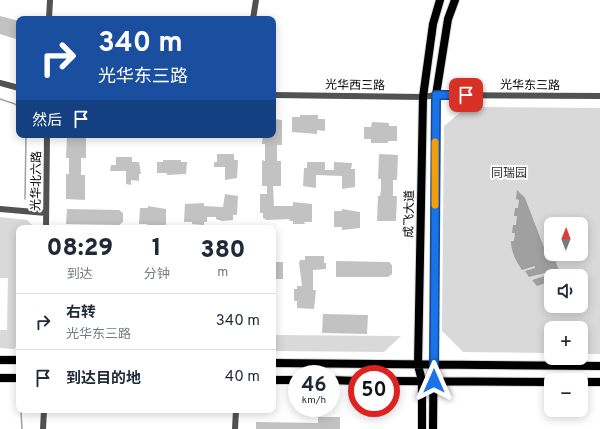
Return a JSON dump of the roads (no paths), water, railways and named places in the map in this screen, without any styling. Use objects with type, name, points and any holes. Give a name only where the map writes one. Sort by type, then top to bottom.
[{"type":"main road","name":"成飞大道","points":[[422,429],[422,381],[418,364],[423,97],[433,24],[440,0]]},
{"type":"main road","points":[[433,429],[436,95],[447,26],[455,0]]},
{"type":"main road","points":[[0,360],[16,360]]},
{"type":"main road","points":[[276,363],[600,366]]},
{"type":"main road","points":[[0,378],[16,378]]},
{"type":"main road","points":[[276,380],[288,380]]},
{"type":"main road","points":[[400,381],[544,382]]},
{"type":"main road","points":[[588,382],[600,382]]},
{"type":"street","points":[[49,16],[50,0]]},
{"type":"street","points":[[253,16],[256,0]]},
{"type":"street","points":[[0,83],[16,87]]},
{"type":"street","name":"光华西三路","points":[[276,95],[423,97],[436,95]]},
{"type":"street","name":"光华东三路","points":[[436,95],[600,96]]},
{"type":"street","name":"光华北六路","points":[[46,225],[48,138]]},
{"type":"street","points":[[0,209],[46,213]]},
{"type":"street","points":[[43,429],[44,413]]},
{"type":"street","points":[[235,429],[236,413]]},
{"type":"waterway","points":[[0,99],[16,105]]},
{"type":"waterway","points":[[25,199],[26,138]]},
{"type":"waterway","points":[[21,413],[22,429]]},
{"type":"park label","name":"同瑞园","points":[[509,173]]}]
